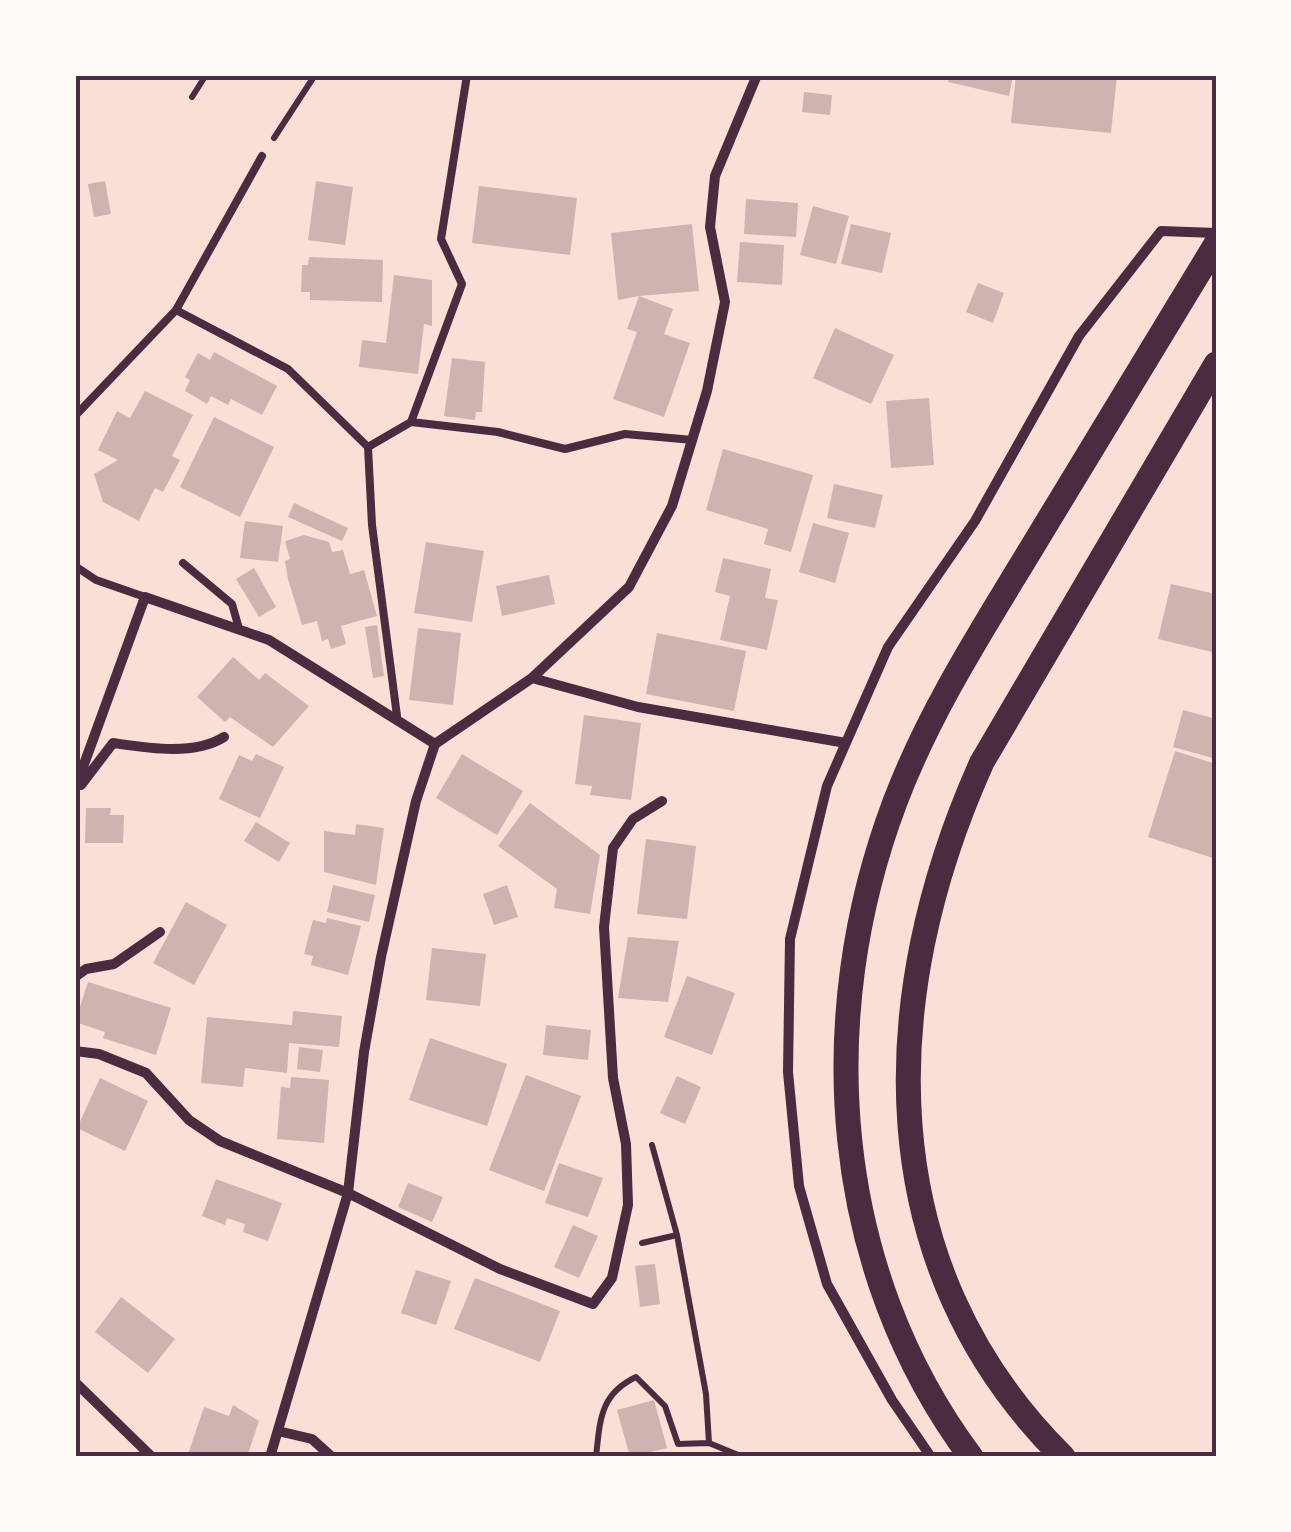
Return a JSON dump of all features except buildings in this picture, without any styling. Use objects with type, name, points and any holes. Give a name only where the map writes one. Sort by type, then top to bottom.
[{"type":"main road","points":[[971,1457],[938,1412],[900,1342],[873,1270],[856,1194],[848,1121],[846,1043],[854,958],[870,880],[895,802],[925,734],[964,659],[1216,244]]},
{"type":"main road","points":[[1063,1457],[1026,1420],[991,1374],[961,1319],[937,1256],[921,1196],[909,1121],[908,1045],[915,970],[930,897],[952,828],[982,762],[1216,364]]},
{"type":"street","points":[[270,1457],[348,1193],[364,1052],[381,957],[416,801],[435,744],[532,678],[629,588],[672,506],[726,302],[710,226],[715,176],[757,75]]},
{"type":"street","points":[[931,1457],[892,1400],[827,1284],[799,1186],[788,1072],[790,939],[827,786],[888,647],[974,521],[1078,336],[1161,231],[1216,233]]},
{"type":"street","points":[[75,792],[145,597],[238,625],[397,716],[435,744]]},
{"type":"street","points":[[532,678],[638,706],[846,743]]},
{"type":"street","points":[[75,792],[114,743],[147,748],[210,746],[224,737]]},
{"type":"street","points":[[75,1051],[99,1054],[146,1073],[189,1120],[220,1141],[348,1193],[430,1238],[593,1304],[612,1278],[628,1205],[626,1144],[613,1078],[604,927],[613,848],[633,819],[662,801]]},
{"type":"street","points":[[75,977],[86,969],[114,964],[160,932]]},
{"type":"street","points":[[75,1382],[152,1457]]},
{"type":"street","points":[[278,1431],[312,1439],[332,1457]]},
{"type":"lane","points":[[411,422],[462,284],[441,240],[467,75]]},
{"type":"lane","points":[[75,416],[176,310],[262,156]]},
{"type":"lane","points":[[176,310],[288,369],[368,448],[372,525],[397,716]]},
{"type":"lane","points":[[368,448],[411,422],[498,432],[565,448],[625,434],[692,440]]},
{"type":"lane","points":[[182,563],[232,604],[238,625]]},
{"type":"lane","points":[[75,566],[96,580],[145,597]]},
{"type":"path","points":[[192,97],[206,75]]},
{"type":"path","points":[[262,156],[315,75]]},
{"type":"path","points":[[621,1249],[677,1235],[706,1394],[709,1443]]},
{"type":"path","points":[[596,1457],[602,1406],[616,1386],[636,1377],[665,1406],[678,1444],[709,1443],[743,1457]]}]
